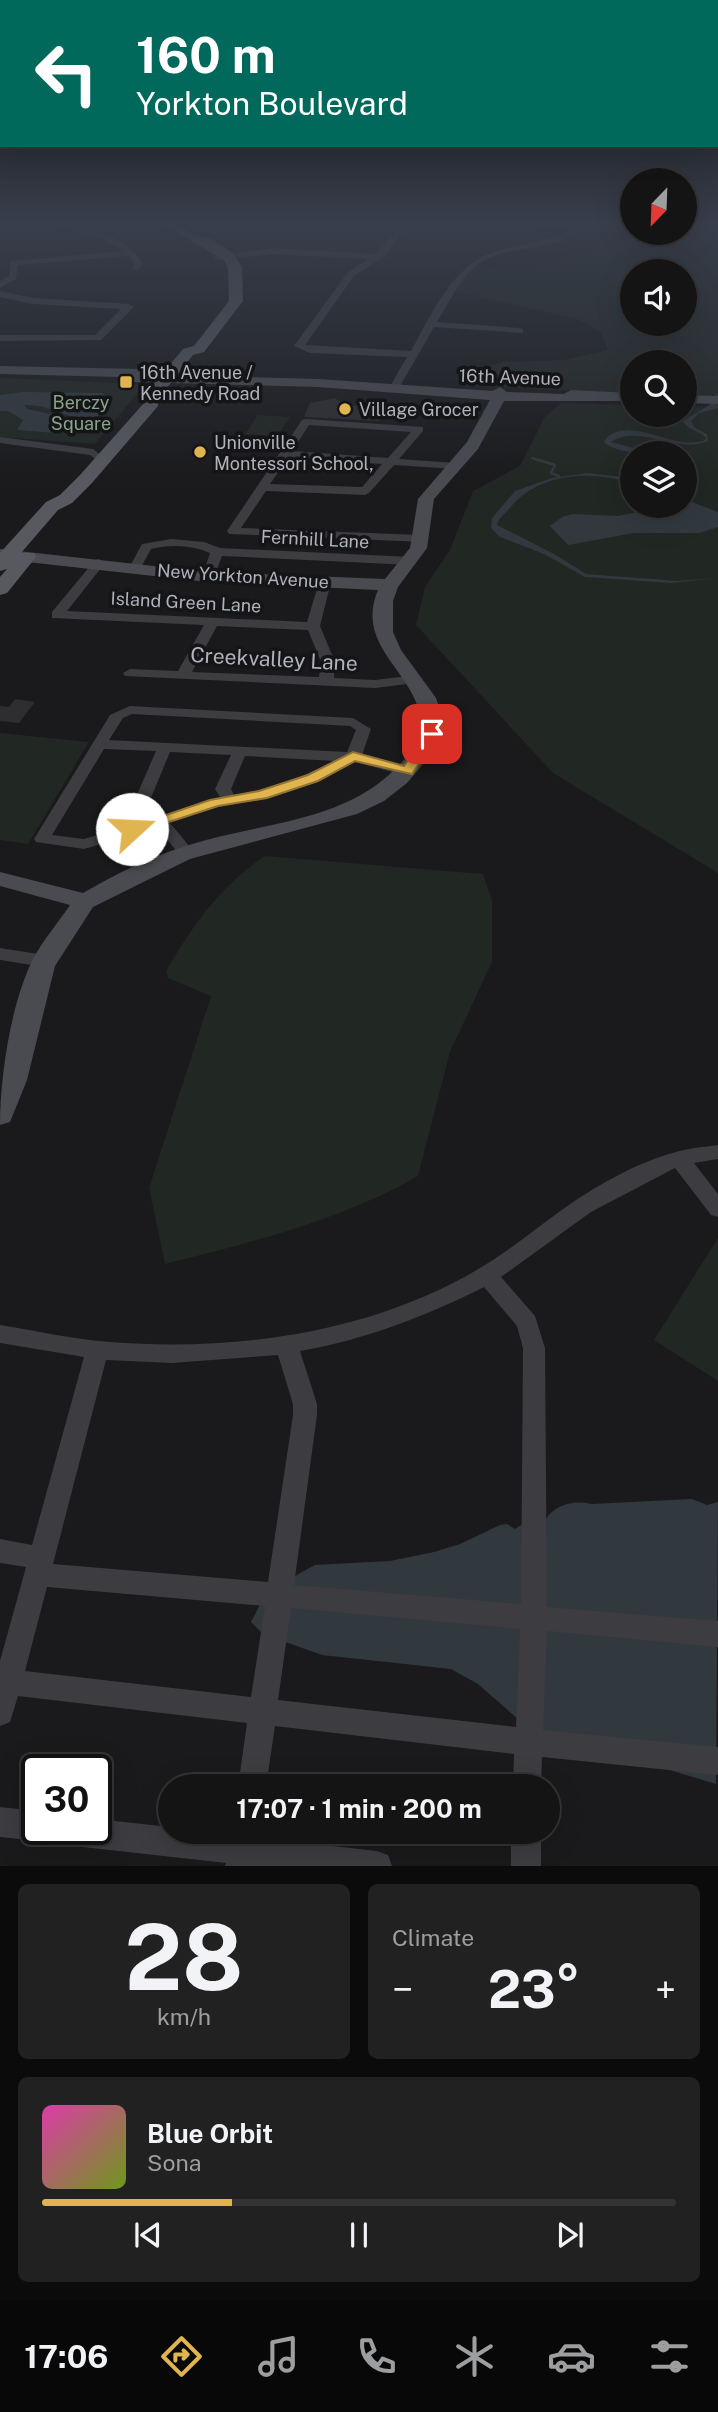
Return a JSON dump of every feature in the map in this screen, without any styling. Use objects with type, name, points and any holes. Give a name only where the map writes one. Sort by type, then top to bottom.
[{"type":"main road","points":[[0,589],[11,554],[66,509],[66,499],[152,403],[164,400],[176,377],[202,354],[199,349],[228,311]]},
{"type":"street","points":[[0,338],[98,338],[125,311]]},
{"type":"street","points":[[324,311],[299,346],[310,350],[415,355]]},
{"type":"street","points":[[394,388],[440,311]]},
{"type":"street","points":[[432,324],[520,331]]},
{"type":"street","name":"16th Avenue","points":[[3,370],[127,374],[132,378],[245,380],[571,399],[585,396],[620,397]]},
{"type":"street","points":[[0,1115],[24,1047],[45,961],[85,902],[153,866],[187,853],[289,829],[360,804],[384,792],[407,771],[432,734],[434,718],[416,679],[396,658],[384,635],[382,610],[388,585],[411,561],[420,539],[424,502],[456,466],[491,419],[499,393]]},
{"type":"street","points":[[697,399],[718,400]]},
{"type":"street","points":[[263,487],[365,491],[419,429],[416,427],[306,422],[233,531],[420,539]]},
{"type":"street","points":[[0,440],[96,453],[102,461]]},
{"type":"street","points":[[66,447],[104,446],[119,441]]},
{"type":"street","points":[[285,454],[456,466]]},
{"type":"street","name":"Fernhill Lane","points":[[135,568],[146,547],[153,544],[207,546],[217,552],[411,561]]},
{"type":"street","points":[[208,577],[217,552]]},
{"type":"street","name":"New Yorkton Avenue","points":[[11,554],[208,577],[388,585]]},
{"type":"street","name":"Island Green Lane","points":[[99,563],[57,615],[313,626]]},
{"type":"street","points":[[325,582],[313,626],[328,662],[326,683]]},
{"type":"street","points":[[182,676],[213,622]]},
{"type":"street","name":"Creekvalley Lane","points":[[130,673],[326,683],[375,684],[416,679]]},
{"type":"street","points":[[130,710],[353,722],[364,729],[353,757],[313,778],[262,795],[229,800],[158,819],[106,839],[84,844],[42,839],[117,715],[130,710]]},
{"type":"street","points":[[100,744],[353,757],[407,771]]},
{"type":"street","points":[[165,747],[140,806],[158,819],[187,853]]},
{"type":"street","points":[[229,800],[223,789],[240,751]]},
{"type":"street","points":[[0,879],[52,890],[85,902]]},
{"type":"street","points":[[0,954],[45,961]]},
{"type":"street","points":[[0,1334],[97,1350],[191,1354],[287,1345],[347,1332],[405,1313],[487,1275],[596,1198],[679,1158],[718,1153]]},
{"type":"street","points":[[679,1158],[718,1209]]},
{"type":"street","points":[[487,1275],[527,1322],[534,1348],[534,1618],[527,1774]]},
{"type":"street","points":[[254,1774],[305,1415],[305,1404],[287,1345]]},
{"type":"street","points":[[0,1712],[4,1682],[39,1566],[97,1350]]},
{"type":"street","points":[[0,1551],[39,1566],[280,1595],[718,1634]]},
{"type":"street","points":[[4,1682],[527,1742],[718,1761]]},
{"type":"street","points":[[0,1822],[21,1824]]},
{"type":"street","points":[[112,1835],[377,1866]]},
{"type":"street","points":[[526,1844],[526,1866]]},
{"type":"green space","points":[[542,311],[620,311],[620,336],[697,336],[697,311],[718,311],[718,397],[697,396],[697,350],[620,350],[620,392],[460,385],[481,368],[503,362],[563,360],[608,350],[601,332],[577,319]]},
{"type":"green space","name":"Berczy Square","points":[[0,378],[145,384],[95,444],[0,437]]},
{"type":"green space","points":[[561,403],[620,405],[620,427],[697,427],[697,406],[718,407],[718,873],[553,773],[416,625],[425,587],[450,550],[473,491],[520,466],[545,417]]},
{"type":"green space","points":[[258,415],[290,417],[277,437],[245,434]]},
{"type":"green space","points":[[0,733],[89,742],[28,844],[0,840]]},
{"type":"green space","points":[[265,856],[483,874],[492,900],[492,962],[450,1052],[418,1176],[327,1218],[165,1264],[149,1188],[211,996],[168,978],[166,971],[221,893]]},
{"type":"green space","points":[[718,1238],[718,1381],[654,1340]]},
{"type":"shaded area","points":[[23,392],[103,393],[106,405],[96,419],[87,420],[44,407],[24,405],[27,409],[56,415],[72,427],[55,433],[17,430],[23,420],[8,411],[0,411],[0,395]]},
{"type":"shaded area","points":[[716,392],[718,408],[697,415],[697,412],[711,404]]},
{"type":"shaded area","points":[[688,427],[694,427],[707,434],[708,441],[697,444],[704,441],[706,438]]},
{"type":"shaded area","points":[[619,431],[640,432],[678,441],[622,437],[611,442],[620,444],[620,450],[604,442]]},
{"type":"shaded area","points":[[587,473],[620,477],[620,480],[583,476],[550,481],[521,496],[497,525],[586,574],[678,581],[718,578],[671,583],[585,577],[544,554],[500,537],[491,528],[492,518],[515,491],[552,478]]},
{"type":"shaded area","points":[[697,504],[718,512],[718,527],[699,533],[634,533],[568,545],[550,526],[562,517],[573,514],[697,518]]},
{"type":"shaded area","points":[[692,1499],[707,1505],[718,1502],[716,1784],[527,1727],[478,1684],[451,1669],[322,1655],[263,1634],[251,1622],[267,1591],[315,1565],[390,1561],[434,1552],[460,1544],[500,1525],[507,1524],[515,1529],[534,1517],[546,1519],[555,1510],[572,1503]]},
{"type":"building","name":"Village Grocer","points":[[335,398],[345,405],[384,407],[380,421],[304,417],[310,403]]},
{"type":"building","points":[[15,699],[35,702],[19,723],[0,721],[0,706],[9,707]]},
{"type":"waterway","points":[[532,458],[555,465],[551,473],[559,476]]},
{"type":"place","name":"16th Avenue / Kennedy Road","points":[[126,382]]},
{"type":"place","name":"Village Grocer","points":[[345,409]]},
{"type":"place","name":"Unionville Montessori School,","points":[[200,452]]},
{"type":"route","points":[[132,829],[215,803],[262,795],[313,778],[353,757],[407,771],[432,734]]}]
